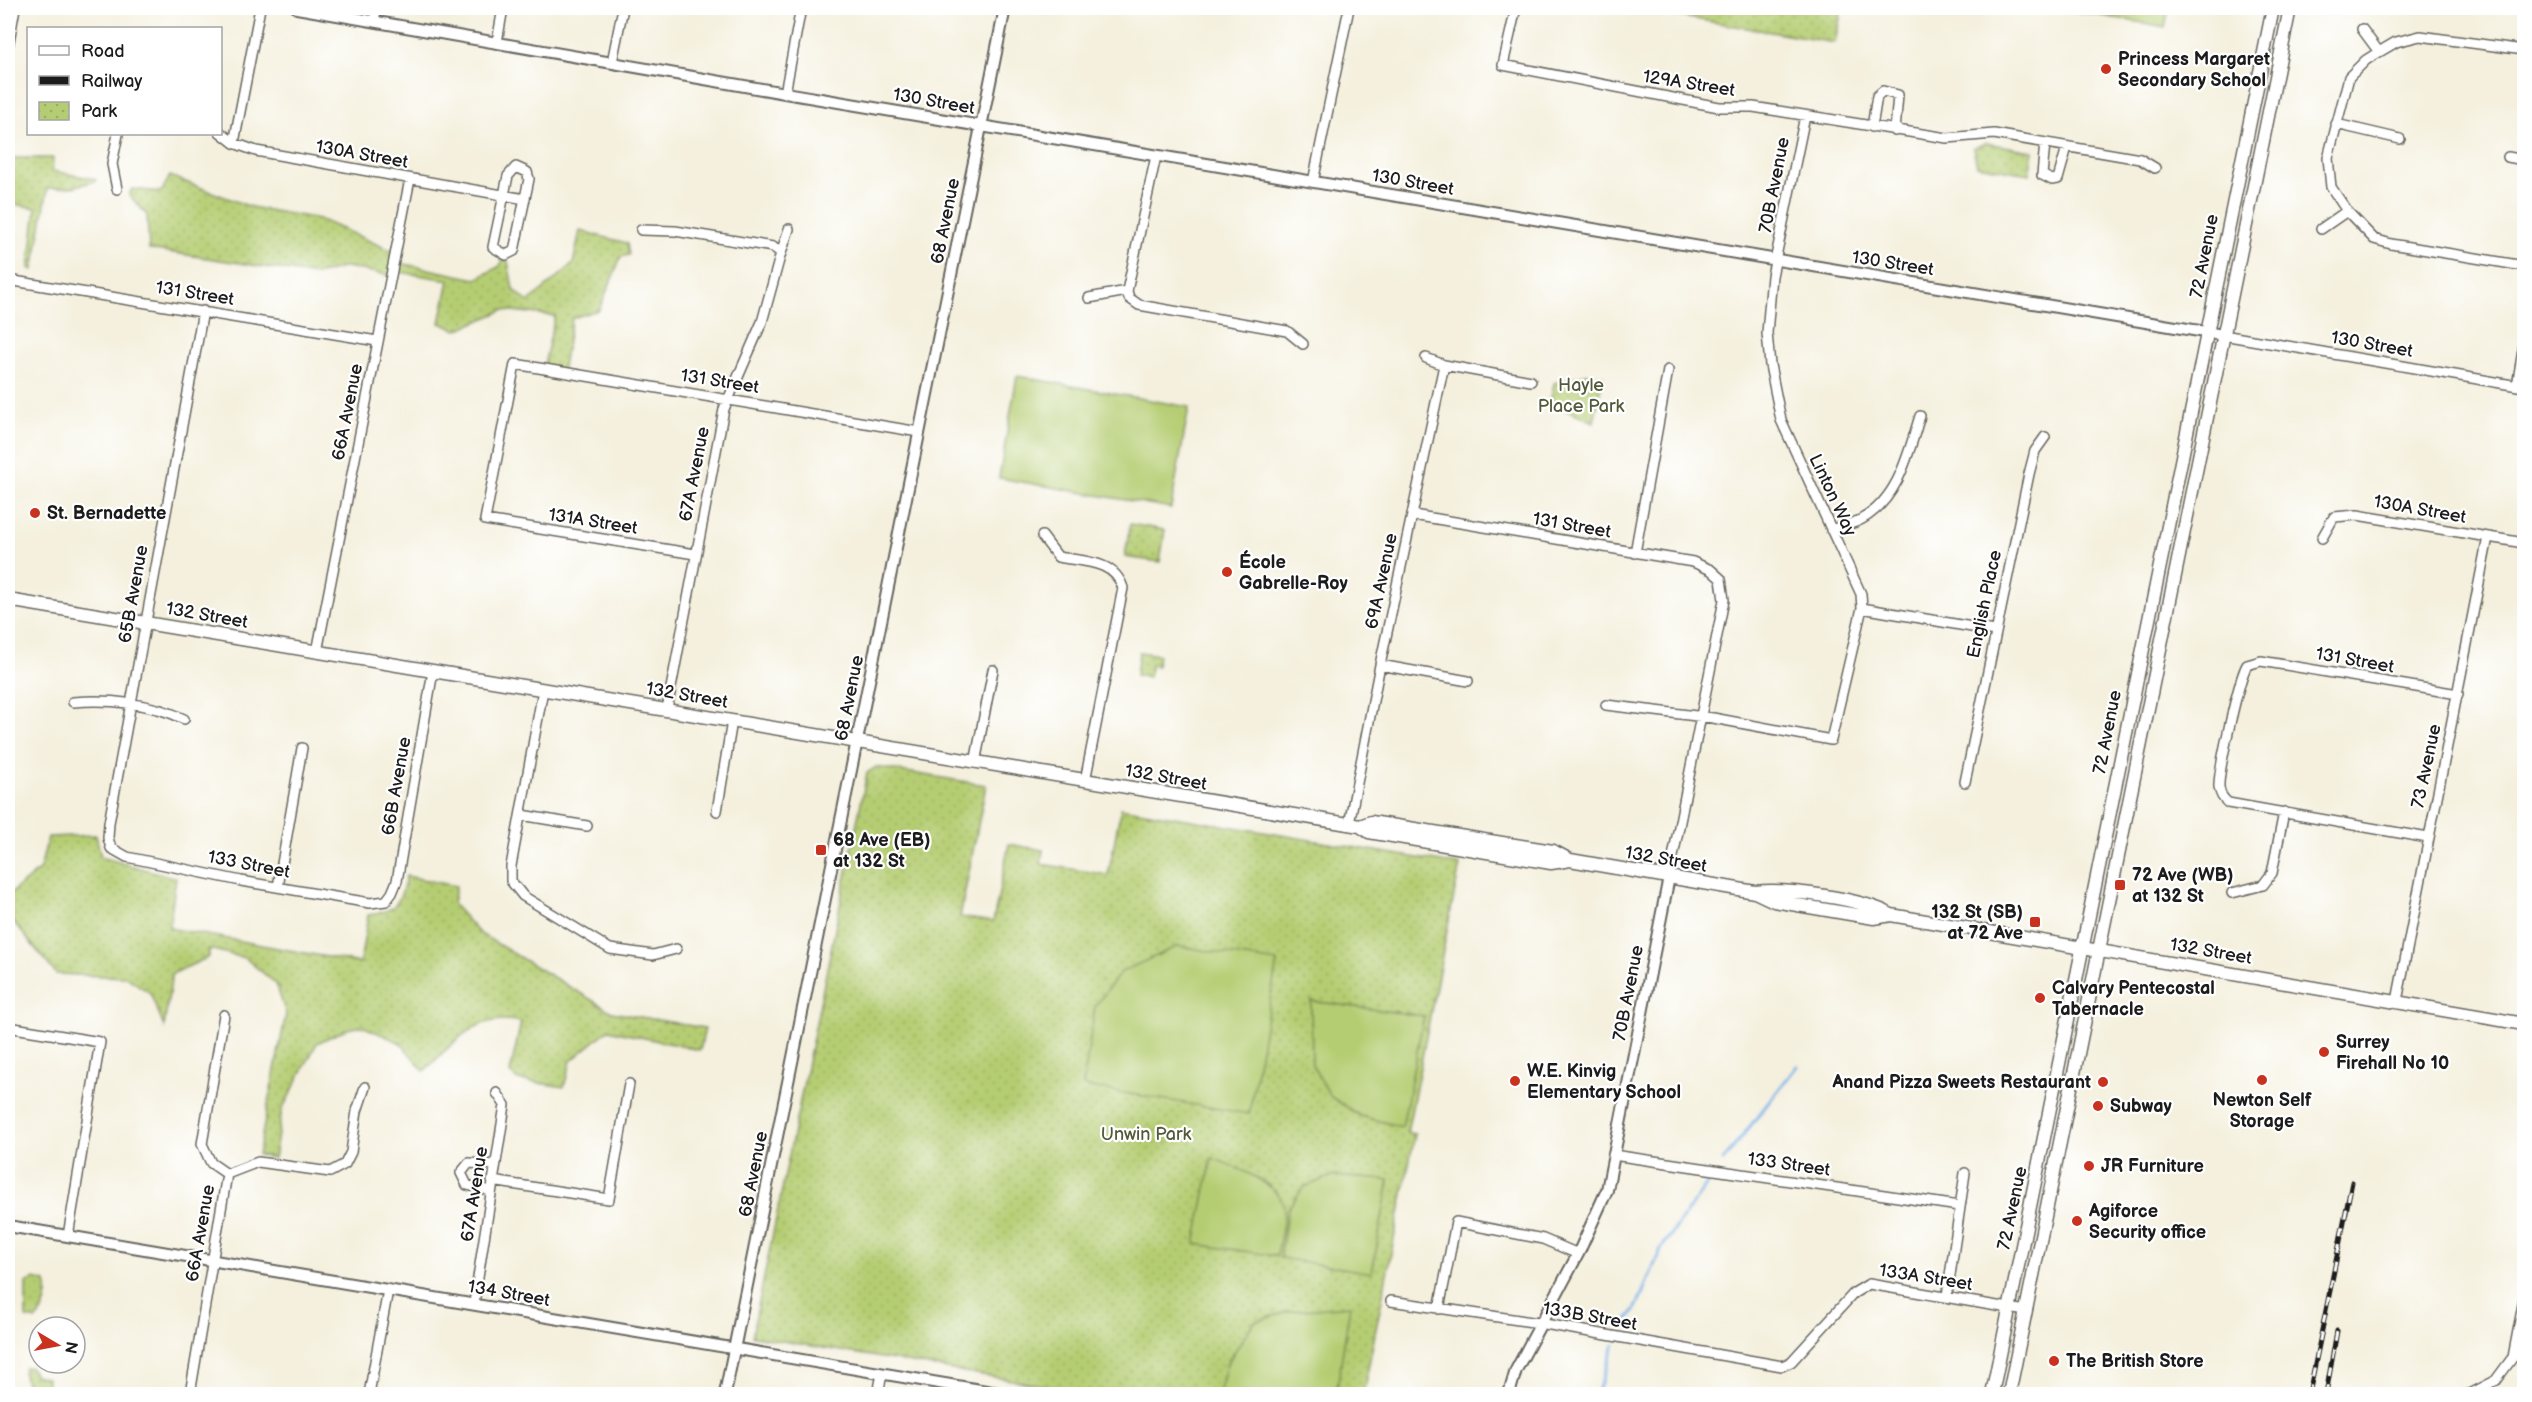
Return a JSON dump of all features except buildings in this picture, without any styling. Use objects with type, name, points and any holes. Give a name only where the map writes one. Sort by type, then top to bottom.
[{"type":"main road","name":"72 Avenue","points":[[1992,1395],[2273,8]]},
{"type":"main road","name":"72 Avenue","points":[[2009,1395],[2290,8]]},
{"type":"main road","name":"72 Avenue","points":[[2259,76],[2269,109]]},
{"type":"main road","name":"132 Street","points":[[8,600],[1355,825],[1371,822],[1553,851],[1569,860],[1669,878],[1755,892],[1775,890],[1876,906],[1891,915],[2524,1023]]},
{"type":"street","points":[[8,47],[15,8]]},
{"type":"street","points":[[234,143],[260,8]]},
{"type":"street","name":"130 Street","points":[[297,8],[785,93],[2521,386]]},
{"type":"street","points":[[374,20],[377,8]]},
{"type":"street","points":[[497,42],[503,8]]},
{"type":"street","points":[[612,62],[623,8]]},
{"type":"street","points":[[785,93],[801,8]]},
{"type":"street","name":"68 Avenue","points":[[725,1395],[1005,8]]},
{"type":"street","points":[[1313,182],[1349,8]]},
{"type":"street","name":"129A Street","points":[[1515,8],[1503,65],[1719,107],[1753,107],[1947,138],[1994,134],[2140,159],[2155,168]]},
{"type":"street","points":[[2362,29],[2379,52]]},
{"type":"street","points":[[2524,50],[2420,36],[2396,42],[2366,60],[2349,77],[2328,158],[2331,187],[2347,211],[2374,238],[2391,244],[2524,266]]},
{"type":"street","points":[[1872,127],[1877,96],[1883,91],[1893,92],[1898,95],[1899,102],[1895,130]]},
{"type":"street","name":"70B Avenue","points":[[1775,260],[1805,116]]},
{"type":"street","points":[[2336,123],[2400,139]]},
{"type":"street","name":"130A Street","points":[[222,134],[234,143],[256,151],[525,199]]},
{"type":"street","points":[[117,189],[112,164],[118,135]]},
{"type":"street","points":[[2045,143],[2042,175],[2052,180],[2058,179],[2067,147]]},
{"type":"street","points":[[1156,156],[1127,291],[1129,298],[1138,305],[1287,331],[1304,344]]},
{"type":"street","points":[[2508,157],[2524,160]]},
{"type":"street","points":[[516,167],[522,167],[529,179],[525,199],[514,251],[501,254],[493,247],[508,176],[516,167]]},
{"type":"street","name":"66A Avenue","points":[[317,652],[410,179]]},
{"type":"street","points":[[2321,229],[2347,211]]},
{"type":"street","name":"67A Avenue","points":[[667,709],[727,399],[762,322],[777,250],[789,229]]},
{"type":"street","points":[[641,230],[675,231],[777,250]]},
{"type":"street","name":"Linton Way","points":[[1700,718],[1831,740],[1862,608],[1861,594],[1779,411],[1767,333],[1775,260]]},
{"type":"street","name":"131 Street","points":[[8,280],[377,342]]},
{"type":"street","points":[[1089,298],[1127,291]]},
{"type":"street","name":"65B Avenue","points":[[111,848],[108,838],[109,823],[203,311]]},
{"type":"street","points":[[2521,386],[2524,344]]},
{"type":"street","points":[[1426,358],[1444,365],[1531,381]]},
{"type":"street","name":"131 Street","points":[[485,520],[515,364],[919,432]]},
{"type":"street","name":"69A Avenue","points":[[1355,825],[1380,665],[1444,365]]},
{"type":"street","points":[[1635,552],[1668,370]]},
{"type":"street","points":[[1831,530],[1862,519],[1885,500],[1900,476],[1920,416]]},
{"type":"street","name":"English Place","points":[[1965,782],[2032,462],[2035,451],[2045,437]]},
{"type":"street","name":"130A Street","points":[[2322,538],[2334,517],[2357,514],[2524,543]]},
{"type":"street","name":"131 Street","points":[[1413,515],[1693,562],[1711,570],[1721,579]]},
{"type":"street","name":"131A Street","points":[[485,520],[696,554]]},
{"type":"street","points":[[1042,536],[1058,556],[1107,566],[1119,574],[1123,588],[1085,781]]},
{"type":"street","name":"73 Avenue","points":[[2397,1001],[2488,537]]},
{"type":"street","name":"70B Avenue","points":[[1509,1395],[1514,1375],[1539,1323],[1578,1254],[1607,1190],[1724,600],[1721,579]]},
{"type":"street","points":[[1862,608],[1995,631]]},
{"type":"street","name":"131 Street","points":[[2284,812],[2228,802],[2221,797],[2219,784],[2242,674],[2247,665],[2261,661],[2458,694]]},
{"type":"street","points":[[1380,665],[1468,681]]},
{"type":"street","points":[[975,763],[993,670]]},
{"type":"street","name":"66B Avenue","points":[[383,902],[392,893],[397,881],[433,671]]},
{"type":"street","points":[[543,690],[511,881],[523,896],[610,949],[653,955],[676,949]]},
{"type":"street","points":[[73,702],[96,700],[130,705],[172,713],[184,719]]},
{"type":"street","points":[[1606,705],[1700,718]]},
{"type":"street","points":[[717,811],[732,721]]},
{"type":"street","points":[[278,887],[302,748]]},
{"type":"street","points":[[2232,893],[2263,885],[2272,873],[2284,812],[2428,838]]},
{"type":"street","points":[[521,815],[587,826]]},
{"type":"street","name":"133 Street","points":[[111,848],[121,855],[156,864],[370,903],[383,902]]},
{"type":"street","name":"66A Avenue","points":[[190,1395],[227,1174],[211,1163],[202,1144],[224,1015]]},
{"type":"street","points":[[8,1027],[100,1042],[68,1236]]},
{"type":"street","points":[[495,1165],[469,1163],[461,1173],[467,1185],[609,1199],[629,1084]]},
{"type":"street","points":[[227,1174],[258,1162],[330,1172],[345,1164],[351,1152],[357,1111],[365,1087]]},
{"type":"street","name":"67A Avenue","points":[[474,1303],[505,1105],[497,1093]]},
{"type":"street","name":"133 Street","points":[[1613,1155],[1959,1206]]},
{"type":"street","points":[[1947,1296],[1965,1173]]},
{"type":"street","points":[[1439,1309],[1456,1222],[1544,1239],[1578,1254]]},
{"type":"street","name":"134 Street","points":[[8,1226],[474,1303],[1004,1395]]},
{"type":"street","name":"133A Street","points":[[1782,1366],[1791,1362],[1854,1293],[1866,1285],[1947,1296],[2026,1311]]},
{"type":"street","points":[[369,1395],[388,1290]]},
{"type":"street","points":[[2469,1395],[2496,1380],[2508,1365],[2512,1357],[2524,1299]]},
{"type":"street","name":"133B Street","points":[[1391,1301],[1539,1323],[1782,1366]]},
{"type":"street","points":[[878,1395],[882,1374]]},
{"type":"green space","points":[[1666,8],[1842,8],[1835,43],[1665,14]]},
{"type":"green space","points":[[2058,8],[2169,8],[2165,27]]},
{"type":"green space","points":[[1986,143],[2033,151],[2029,174],[1977,165],[1973,148]]},
{"type":"green space","points":[[8,158],[53,158],[52,171],[96,181],[72,187],[48,188],[33,270],[29,268],[36,208],[8,203]]},
{"type":"green space","points":[[170,176],[251,207],[319,219],[397,253],[395,262],[476,279],[500,266],[503,259],[508,261],[513,289],[528,302],[573,264],[580,231],[627,243],[629,255],[621,257],[599,310],[572,318],[562,372],[543,369],[555,316],[504,310],[457,330],[440,323],[449,280],[394,271],[392,276],[346,267],[316,275],[149,249],[147,215],[129,195],[132,189],[161,192]]},
{"type":"green space","name":"Hayle Place Park","points":[[1587,374],[1603,376],[1594,422],[1550,402],[1554,383]]},
{"type":"green space","points":[[1017,376],[1189,407],[1171,508],[999,478]]},
{"type":"green space","points":[[1130,524],[1165,530],[1160,562],[1125,557]]},
{"type":"green space","points":[[1139,652],[1159,655],[1157,666],[1151,665],[1149,677],[1136,675]]},
{"type":"green space","name":"Unwin Park","points":[[876,767],[986,785],[960,917],[993,922],[1009,844],[1043,850],[1041,864],[1108,875],[1121,808],[1460,865],[1407,1133],[1415,1134],[1363,1394],[1094,1394],[752,1336],[867,773]]},
{"type":"green space","points":[[96,835],[101,857],[176,878],[169,928],[360,963],[368,915],[385,911],[396,904],[402,893],[406,876],[456,886],[453,904],[479,933],[612,1012],[705,1028],[700,1050],[608,1030],[571,1061],[564,1087],[518,1080],[510,1073],[521,1022],[491,1021],[478,1026],[456,1041],[424,1071],[401,1043],[362,1026],[347,1029],[317,1043],[282,1110],[274,1158],[258,1155],[286,1014],[276,984],[245,958],[209,949],[209,957],[172,974],[164,1027],[150,993],[126,977],[56,974],[12,920],[8,919],[8,893],[40,869],[48,837]]},
{"type":"green space","points":[[1178,946],[1277,962],[1249,1114],[1083,1086],[1095,1006],[1121,972]]},
{"type":"green space","points":[[1311,1001],[1424,1016],[1402,1127],[1360,1116],[1331,1097],[1312,1065]]},
{"type":"green space","points":[[1212,1158],[1265,1183],[1281,1199],[1284,1214],[1277,1256],[1195,1244]]},
{"type":"green space","points":[[1332,1176],[1389,1180],[1372,1273],[1280,1258],[1288,1208],[1304,1187]]},
{"type":"green space","points":[[34,1279],[46,1282],[47,1286],[46,1302],[42,1312],[40,1315],[27,1315],[27,1318],[26,1318],[26,1283]]},
{"type":"green space","points":[[1350,1306],[1336,1394],[1219,1394],[1227,1363],[1254,1322],[1290,1311]]},
{"type":"green space","points":[[27,1367],[27,1375],[47,1378],[46,1394],[30,1394],[31,1388],[27,1387],[23,1371]]},
{"type":"waterway","points":[[1723,1161],[1797,1066]]},
{"type":"waterway","points":[[1623,1327],[1637,1306],[1661,1249],[1707,1184]]},
{"type":"waterway","points":[[1597,1394],[1614,1345]]},
{"type":"railway","points":[[2309,1394],[2352,1182]]},
{"type":"railway","points":[[2326,1394],[2337,1331]]},
{"type":"place","name":"Princess Margaret Secondary School","points":[[2106,69]]},
{"type":"place","name":"St. Bernadette","points":[[35,513]]},
{"type":"place","name":"École Gabrelle-Roy","points":[[1227,572]]},
{"type":"place","name":"68 Ave (EB) at 132 St","points":[[821,850]]},
{"type":"place","name":"72 Ave (WB) at 132 St","points":[[2120,885]]},
{"type":"place","name":"132 St (SB) at 72 Ave","points":[[2035,922]]},
{"type":"place","name":"Calvary Pentecostal Tabernacle","points":[[2040,998]]},
{"type":"place","name":"Surrey Firehall No 10","points":[[2324,1052]]},
{"type":"place","name":"Newton Self Storage","points":[[2262,1080]]},
{"type":"place","name":"W.E. Kinvig Elementary School","points":[[1515,1081]]},
{"type":"place","name":"Anand Pizza Sweets Restaurant","points":[[2103,1082]]},
{"type":"place","name":"Subway","points":[[2098,1106]]},
{"type":"place","name":"JR Furniture","points":[[2089,1166]]},
{"type":"place","name":"Agiforce Security office","points":[[2077,1221]]},
{"type":"place","name":"The British Store","points":[[2054,1361]]}]
